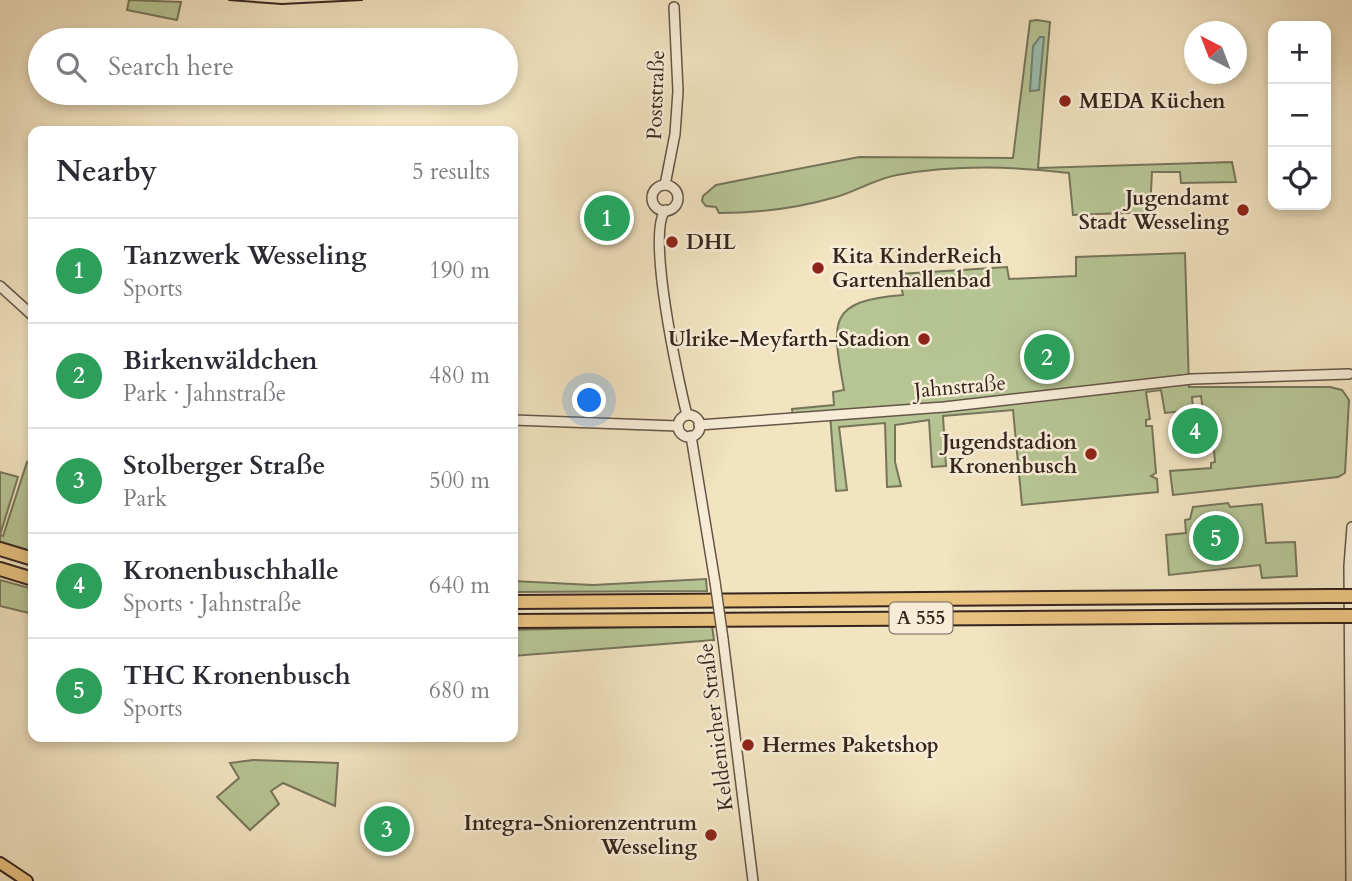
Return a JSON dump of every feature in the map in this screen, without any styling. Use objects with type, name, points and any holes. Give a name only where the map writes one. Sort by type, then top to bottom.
[{"type":"highway","points":[[0,549],[28,557]]},
{"type":"highway","points":[[0,569],[28,577]]},
{"type":"highway","name":"A 555","points":[[518,602],[1352,596]]},
{"type":"highway","name":"A 555","points":[[518,621],[1352,616]]},
{"type":"main road","points":[[0,863],[27,881]]},
{"type":"street","name":"Poststraße","points":[[664,185],[675,134],[678,91],[674,7]]},
{"type":"street","points":[[661,209],[675,206],[678,199],[675,190],[664,185],[653,194],[661,209],[653,231],[658,243],[664,296],[687,415]]},
{"type":"street","points":[[0,286],[28,311]]},
{"type":"street","name":"Jahnstraße","points":[[699,425],[944,407],[1192,379],[1351,375]]},
{"type":"street","points":[[687,415],[694,416],[699,425],[697,432],[691,436],[680,433],[678,426],[680,419],[687,415]]},
{"type":"street","points":[[518,420],[678,426]]},
{"type":"street","name":"Keldenicher Straße","points":[[691,436],[723,639],[753,881]]},
{"type":"street","points":[[1351,881],[1349,566],[1352,527]]},
{"type":"green space","points":[[129,0],[181,2],[177,20],[127,10]]},
{"type":"green space","points":[[1030,21],[1050,22],[1038,168],[1232,162],[1236,182],[1181,183],[1180,172],[1152,172],[1150,212],[1073,215],[1069,173],[1004,168],[939,169],[897,175],[822,201],[763,211],[719,213],[716,207],[706,206],[702,201],[703,196],[716,185],[859,157],[1013,158]]},
{"type":"green space","points":[[1185,253],[1189,387],[1330,387],[1342,390],[1349,400],[1345,473],[1338,477],[1173,495],[1170,471],[1211,468],[1211,463],[1215,462],[1211,418],[1204,418],[1201,396],[1192,397],[1193,410],[1165,413],[1161,390],[1146,392],[1150,419],[1146,420],[1146,426],[1152,426],[1156,473],[1151,476],[1157,479],[1158,492],[1022,505],[1013,410],[943,416],[946,466],[932,467],[929,420],[895,425],[895,462],[901,486],[887,487],[885,423],[839,427],[847,490],[836,491],[830,414],[793,417],[792,409],[834,405],[833,392],[844,390],[837,347],[840,319],[847,310],[860,303],[903,295],[899,274],[1007,267],[1009,279],[1076,276],[1076,257]]},
{"type":"green space","points":[[28,462],[28,551],[0,543],[0,535],[3,536]]},
{"type":"green space","points":[[0,472],[18,477],[0,535]]},
{"type":"green space","points":[[1228,503],[1230,507],[1262,504],[1266,543],[1295,542],[1297,576],[1262,578],[1260,565],[1169,575],[1166,535],[1186,533],[1185,520],[1190,519],[1193,507]]},
{"type":"green space","points":[[706,579],[707,591],[518,592],[518,581],[593,585]]},
{"type":"green space","points":[[0,580],[28,588],[28,613],[0,606]]},
{"type":"green space","points":[[712,625],[714,640],[518,656],[518,630]]},
{"type":"green space","points":[[253,760],[338,763],[335,806],[283,783],[271,791],[279,804],[250,830],[217,797],[239,778],[230,763]]},
{"type":"shaded area","points":[[1040,37],[1044,37],[1039,90],[1030,91],[1033,46]]},
{"type":"tram line","points":[[229,0],[282,4],[362,0]]},
{"type":"place","name":"MEDA Küchen","points":[[1065,101]]},
{"type":"place","name":"Jugendamt Stadt Wesseling","points":[[1243,210]]},
{"type":"place","name":"Tanzwerk Wesseling","points":[[607,218]]},
{"type":"place","name":"DHL","points":[[672,242]]},
{"type":"place","name":"Kita KinderReich Gartenhallenbad","points":[[818,268]]},
{"type":"place","name":"Ulrike-Meyfarth-Stadion","points":[[924,339]]},
{"type":"place","name":"Birkenwäldchen","points":[[1047,357]]},
{"type":"place","name":"Kronenbuschhalle","points":[[1195,431]]},
{"type":"place","name":"Jugendstadion Kronenbusch","points":[[1091,454]]},
{"type":"place","name":"THC Kronenbusch","points":[[1216,538]]},
{"type":"place","name":"Hermes Paketshop","points":[[748,745]]},
{"type":"place","name":"Stolberger Straße","points":[[387,829]]},
{"type":"place","name":"Integra-Sniorenzentrum Wesseling","points":[[711,835]]}]
